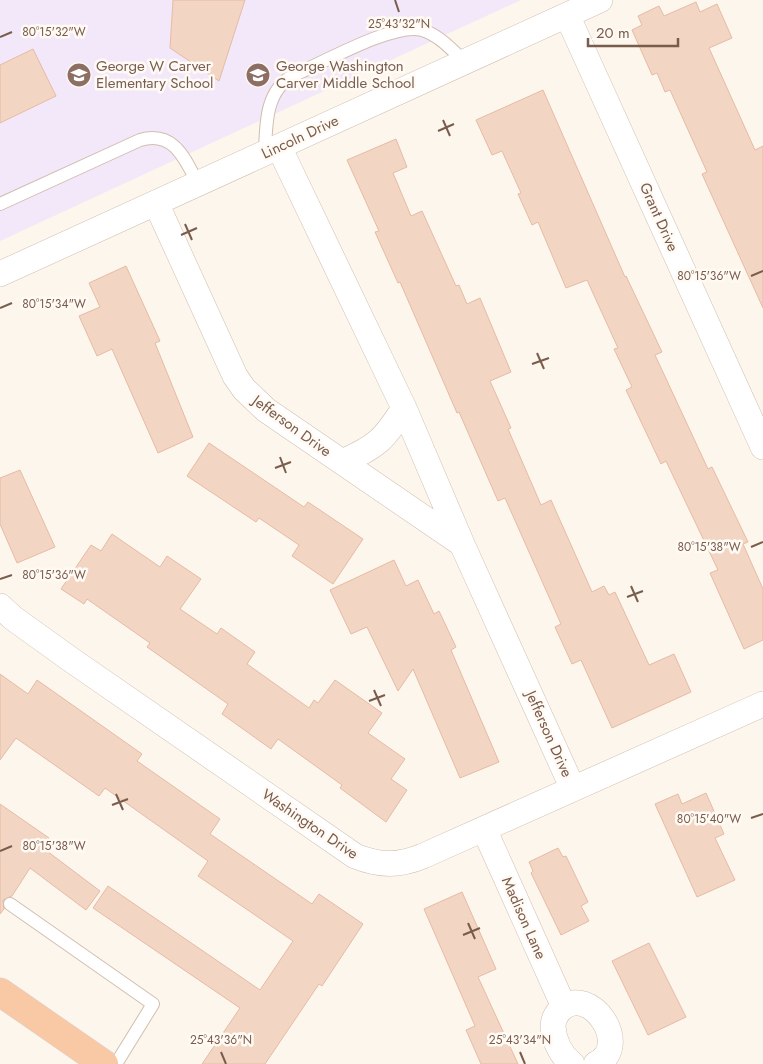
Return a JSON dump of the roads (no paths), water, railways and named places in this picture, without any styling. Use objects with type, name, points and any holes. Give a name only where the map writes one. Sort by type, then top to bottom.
[{"type":"highway","points":[[0,992],[104,1064]]},
{"type":"street","name":"Lincoln Drive","points":[[0,274],[600,0]]},
{"type":"street","name":"Grant Drive","points":[[567,15],[763,447]]},
{"type":"street","name":"Jefferson Drive","points":[[272,150],[404,408],[462,544],[573,788]]},
{"type":"street","name":"Jefferson Drive","points":[[156,203],[228,362],[244,389],[266,410],[462,544]]},
{"type":"street","points":[[342,462],[369,450],[380,441],[404,408]]},
{"type":"street","name":"Washington Drive","points":[[0,606],[13,618],[70,659],[355,856],[385,865],[399,864],[424,856],[763,704]]},
{"type":"street","name":"Madison Lane","points":[[484,829],[564,1007]]},
{"type":"street","points":[[572,1064],[560,1049],[553,1026],[555,1016],[564,1007],[572,1004],[587,1005],[607,1025],[610,1048],[605,1056],[596,1064]]},
{"type":"lane","points":[[272,150],[266,121],[278,88],[288,78],[392,32],[406,29],[422,30],[441,40],[465,62]]},
{"type":"lane","points":[[0,204],[140,140],[156,137],[165,140],[180,152],[198,184]]},
{"type":"lane","points":[[10,904],[153,1004],[116,1064]]},
{"type":"place","name":"George W Carver Elementary School","points":[[79,75]]},
{"type":"place","name":"George Washington Carver Middle School","points":[[258,75]]}]
